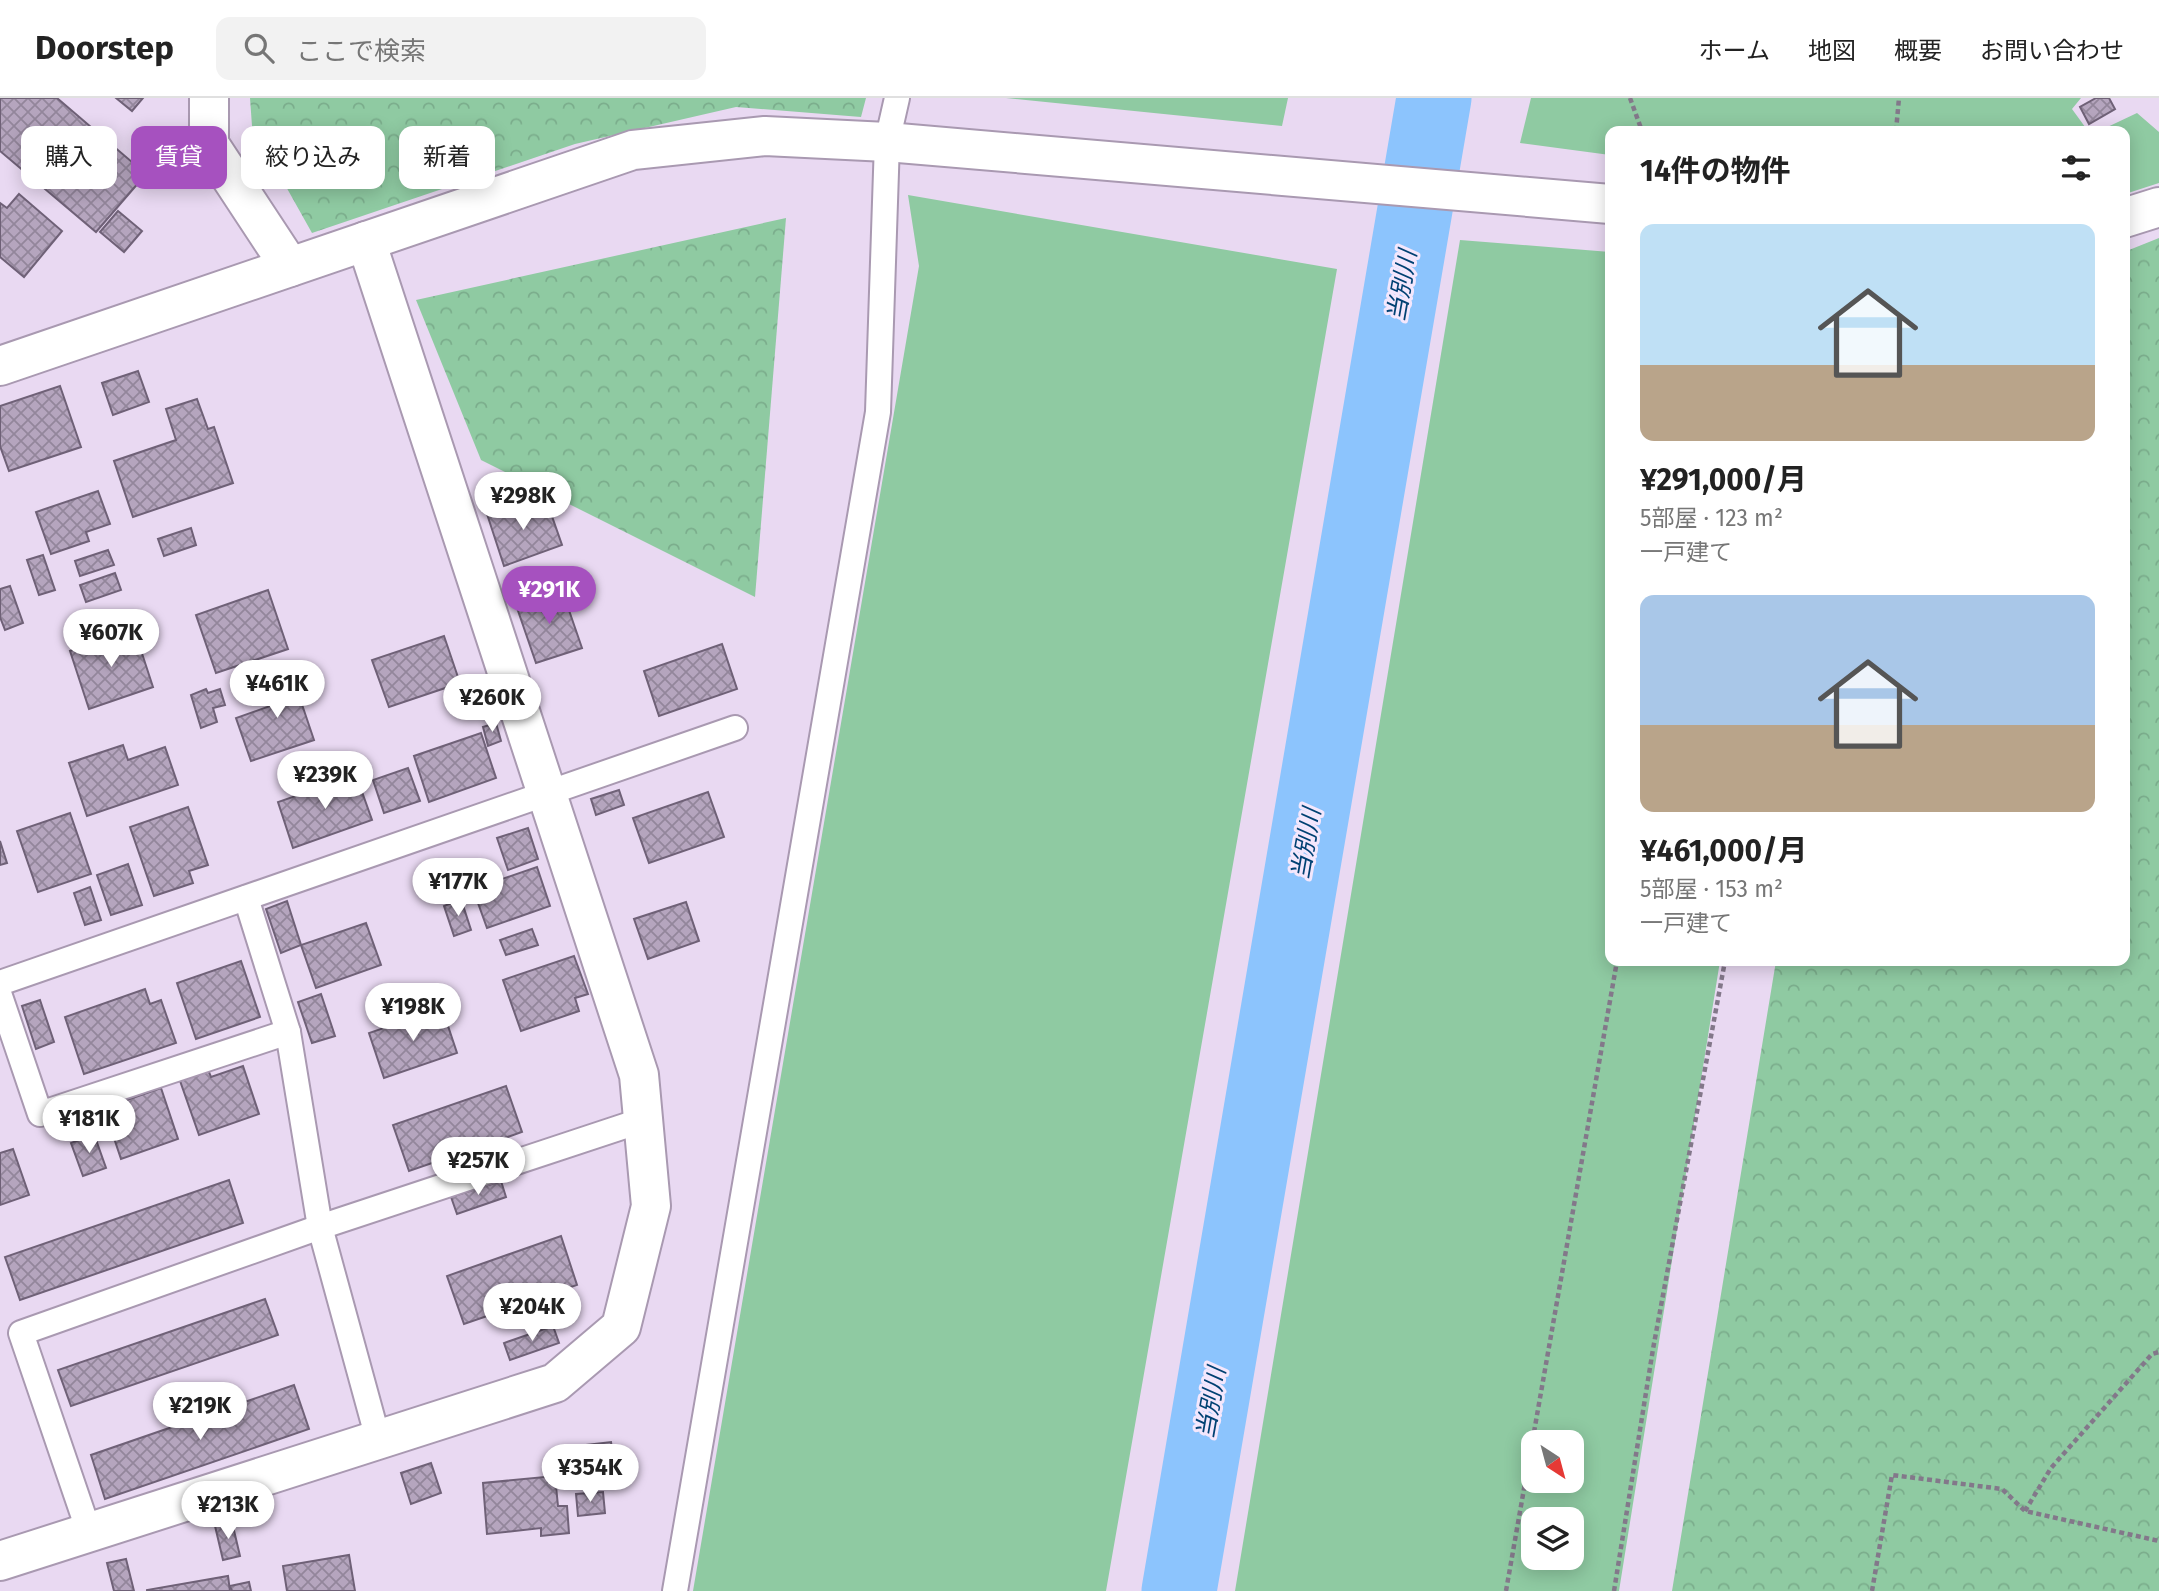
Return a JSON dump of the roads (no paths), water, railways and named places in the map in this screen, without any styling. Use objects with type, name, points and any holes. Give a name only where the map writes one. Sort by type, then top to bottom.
[{"type":"street","points":[[209,98],[209,144],[290,267]]},
{"type":"street","points":[[0,366],[633,150],[765,136],[887,142],[1605,204]]},
{"type":"street","points":[[2130,216],[2159,207]]},
{"type":"street","points":[[0,1561],[555,1383],[621,1327],[651,1206],[639,1075],[366,241]]},
{"type":"lane","points":[[675,1591],[878,412],[887,142],[897,98]]},
{"type":"lane","points":[[0,983],[735,728]]},
{"type":"lane","points":[[246,898],[288,1032],[320,1227],[378,1439]]},
{"type":"lane","points":[[0,996],[40,1114],[288,1032]]},
{"type":"lane","points":[[89,1532],[21,1333],[320,1227],[643,1120]]},
{"type":"waterway","name":"当別川","points":[[1179,1591],[1434,98]]}]
